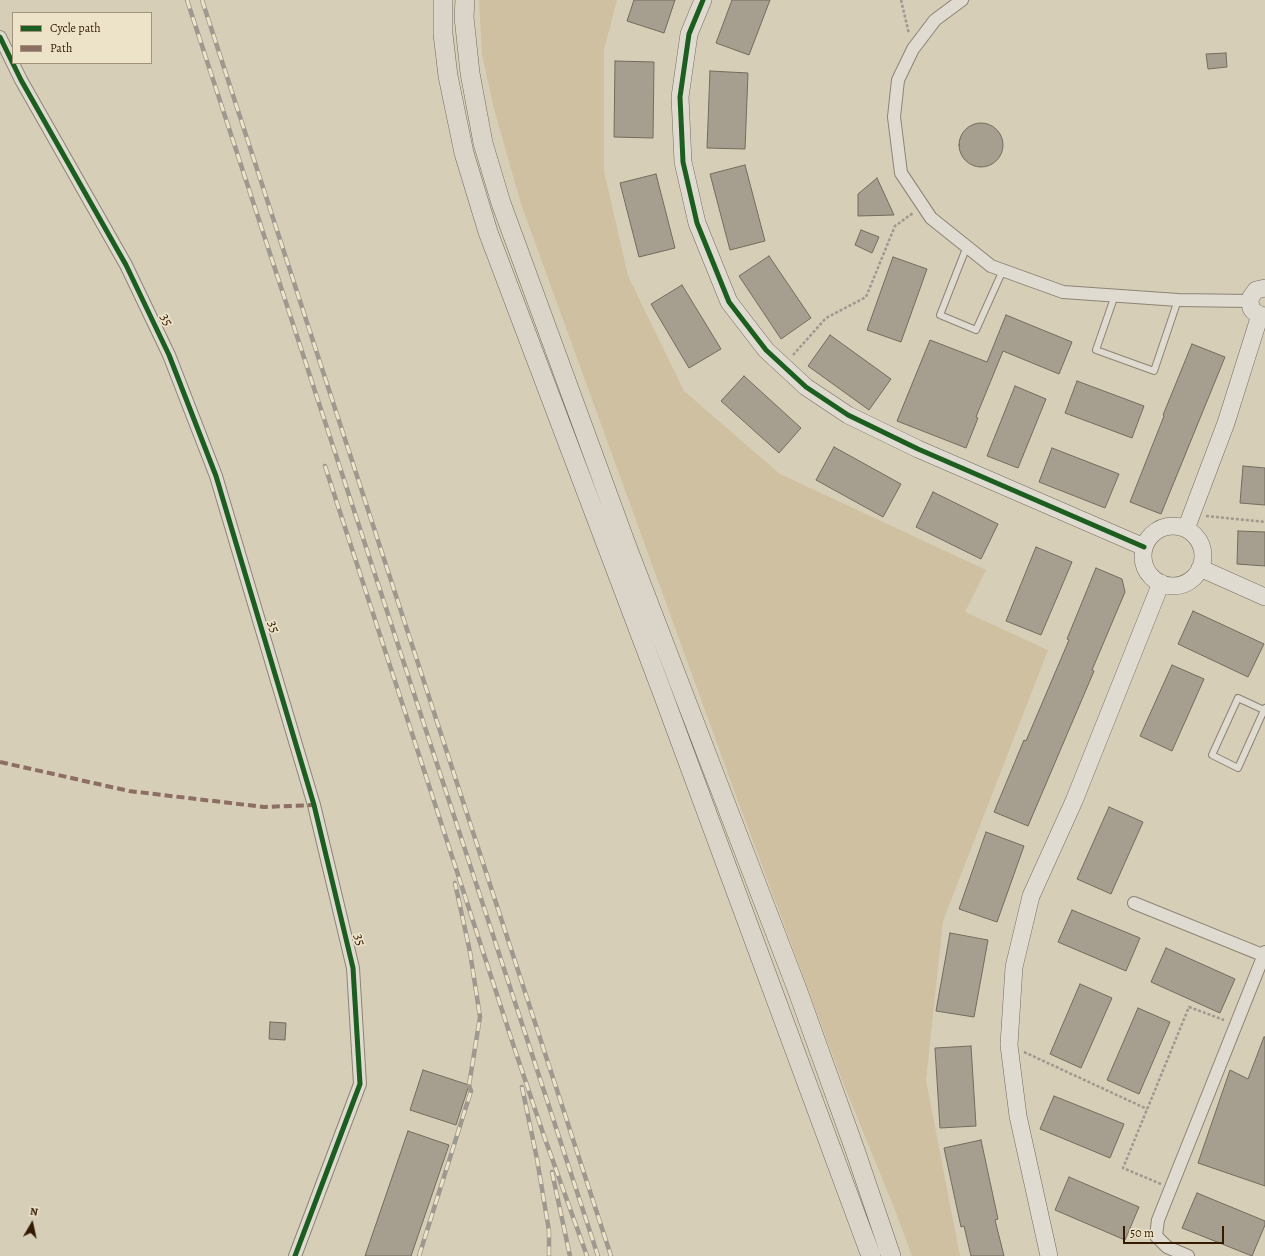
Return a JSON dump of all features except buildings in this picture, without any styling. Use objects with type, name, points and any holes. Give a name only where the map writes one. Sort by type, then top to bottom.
[{"type":"main road","points":[[442,0],[443,34],[448,76],[464,153],[488,232],[639,630],[871,1256]]},
{"type":"main road","points":[[465,0],[464,17],[470,74],[483,143],[501,203],[626,547],[797,989],[855,1150],[891,1256]]},
{"type":"street","points":[[703,0],[689,34],[680,97],[683,162],[697,222],[729,302],[766,350],[806,387],[848,415],[918,448],[1144,547]]},
{"type":"street","points":[[962,0],[935,20],[913,49],[898,80],[894,117],[901,173],[931,218],[991,266],[1063,292],[1178,300],[1250,301]]},
{"type":"street","name":"35","points":[[0,38],[12,62]]},
{"type":"street","name":"35","points":[[13,64],[126,265],[169,355],[216,476],[314,805],[353,968],[360,1084],[295,1256]]},
{"type":"street","points":[[1189,522],[1176,526],[1166,526],[1156,530],[1144,547],[1142,556],[1146,568],[1154,579],[1161,584],[1170,586],[1188,582],[1195,576],[1200,568],[1203,559],[1202,550],[1189,522],[1226,423],[1262,315],[1253,311],[1250,301],[1256,290],[1265,288]]},
{"type":"street","points":[[1200,568],[1265,596]]},
{"type":"street","points":[[1049,1256],[1018,1116],[1009,1044],[1014,967],[1031,896],[1074,801],[1161,584]]},
{"type":"street","points":[[1134,903],[1264,954],[1158,1220],[1156,1236],[1167,1247],[1188,1256]]},
{"type":"lane","points":[[967,246],[940,315],[976,330],[1003,270]]},
{"type":"lane","points":[[1115,295],[1096,350],[1154,371],[1178,300]]},
{"type":"lane","points":[[1238,698],[1264,709],[1238,768],[1212,755],[1238,698]]},
{"type":"path","points":[[901,0],[913,49]]},
{"type":"path","points":[[783,365],[826,318],[866,297],[895,226],[922,205]]},
{"type":"path","points":[[1189,522],[1265,522]]},
{"type":"path","points":[[1171,1189],[1123,1168],[1189,1006],[1236,1025]]},
{"type":"path","points":[[1009,1044],[1147,1109]]},
{"type":"shaded area","points":[[479,0],[617,0],[604,50],[604,171],[628,276],[684,391],[780,474],[986,570],[965,612],[1048,650],[943,921],[926,1080],[960,1256],[912,1256],[895,1210],[842,1080],[734,790],[521,204],[494,109],[482,54]]},
{"type":"railway","points":[[187,0],[598,1256]]},
{"type":"railway","points":[[202,0],[611,1256]]},
{"type":"railway","points":[[325,466],[515,1050],[587,1256]]},
{"type":"railway","points":[[419,1256],[471,1091],[469,1085],[480,1017],[470,952],[455,883]]},
{"type":"railway","points":[[522,1087],[537,1159],[549,1231],[549,1256]]},
{"type":"railway","points":[[552,1172],[570,1256]]},
{"type":"marked path","points":[[0,762],[129,791],[264,807],[314,805]]},
{"type":"cycle path","points":[[703,0],[689,34],[680,97],[683,162],[697,223],[729,302],[766,350],[806,387],[848,415],[918,449],[1144,547]]},
{"type":"cycle path","points":[[0,37],[12,62]]},
{"type":"cycle path","points":[[13,64],[126,265],[169,355],[216,476],[314,805],[353,968],[360,1084],[295,1256]]}]
